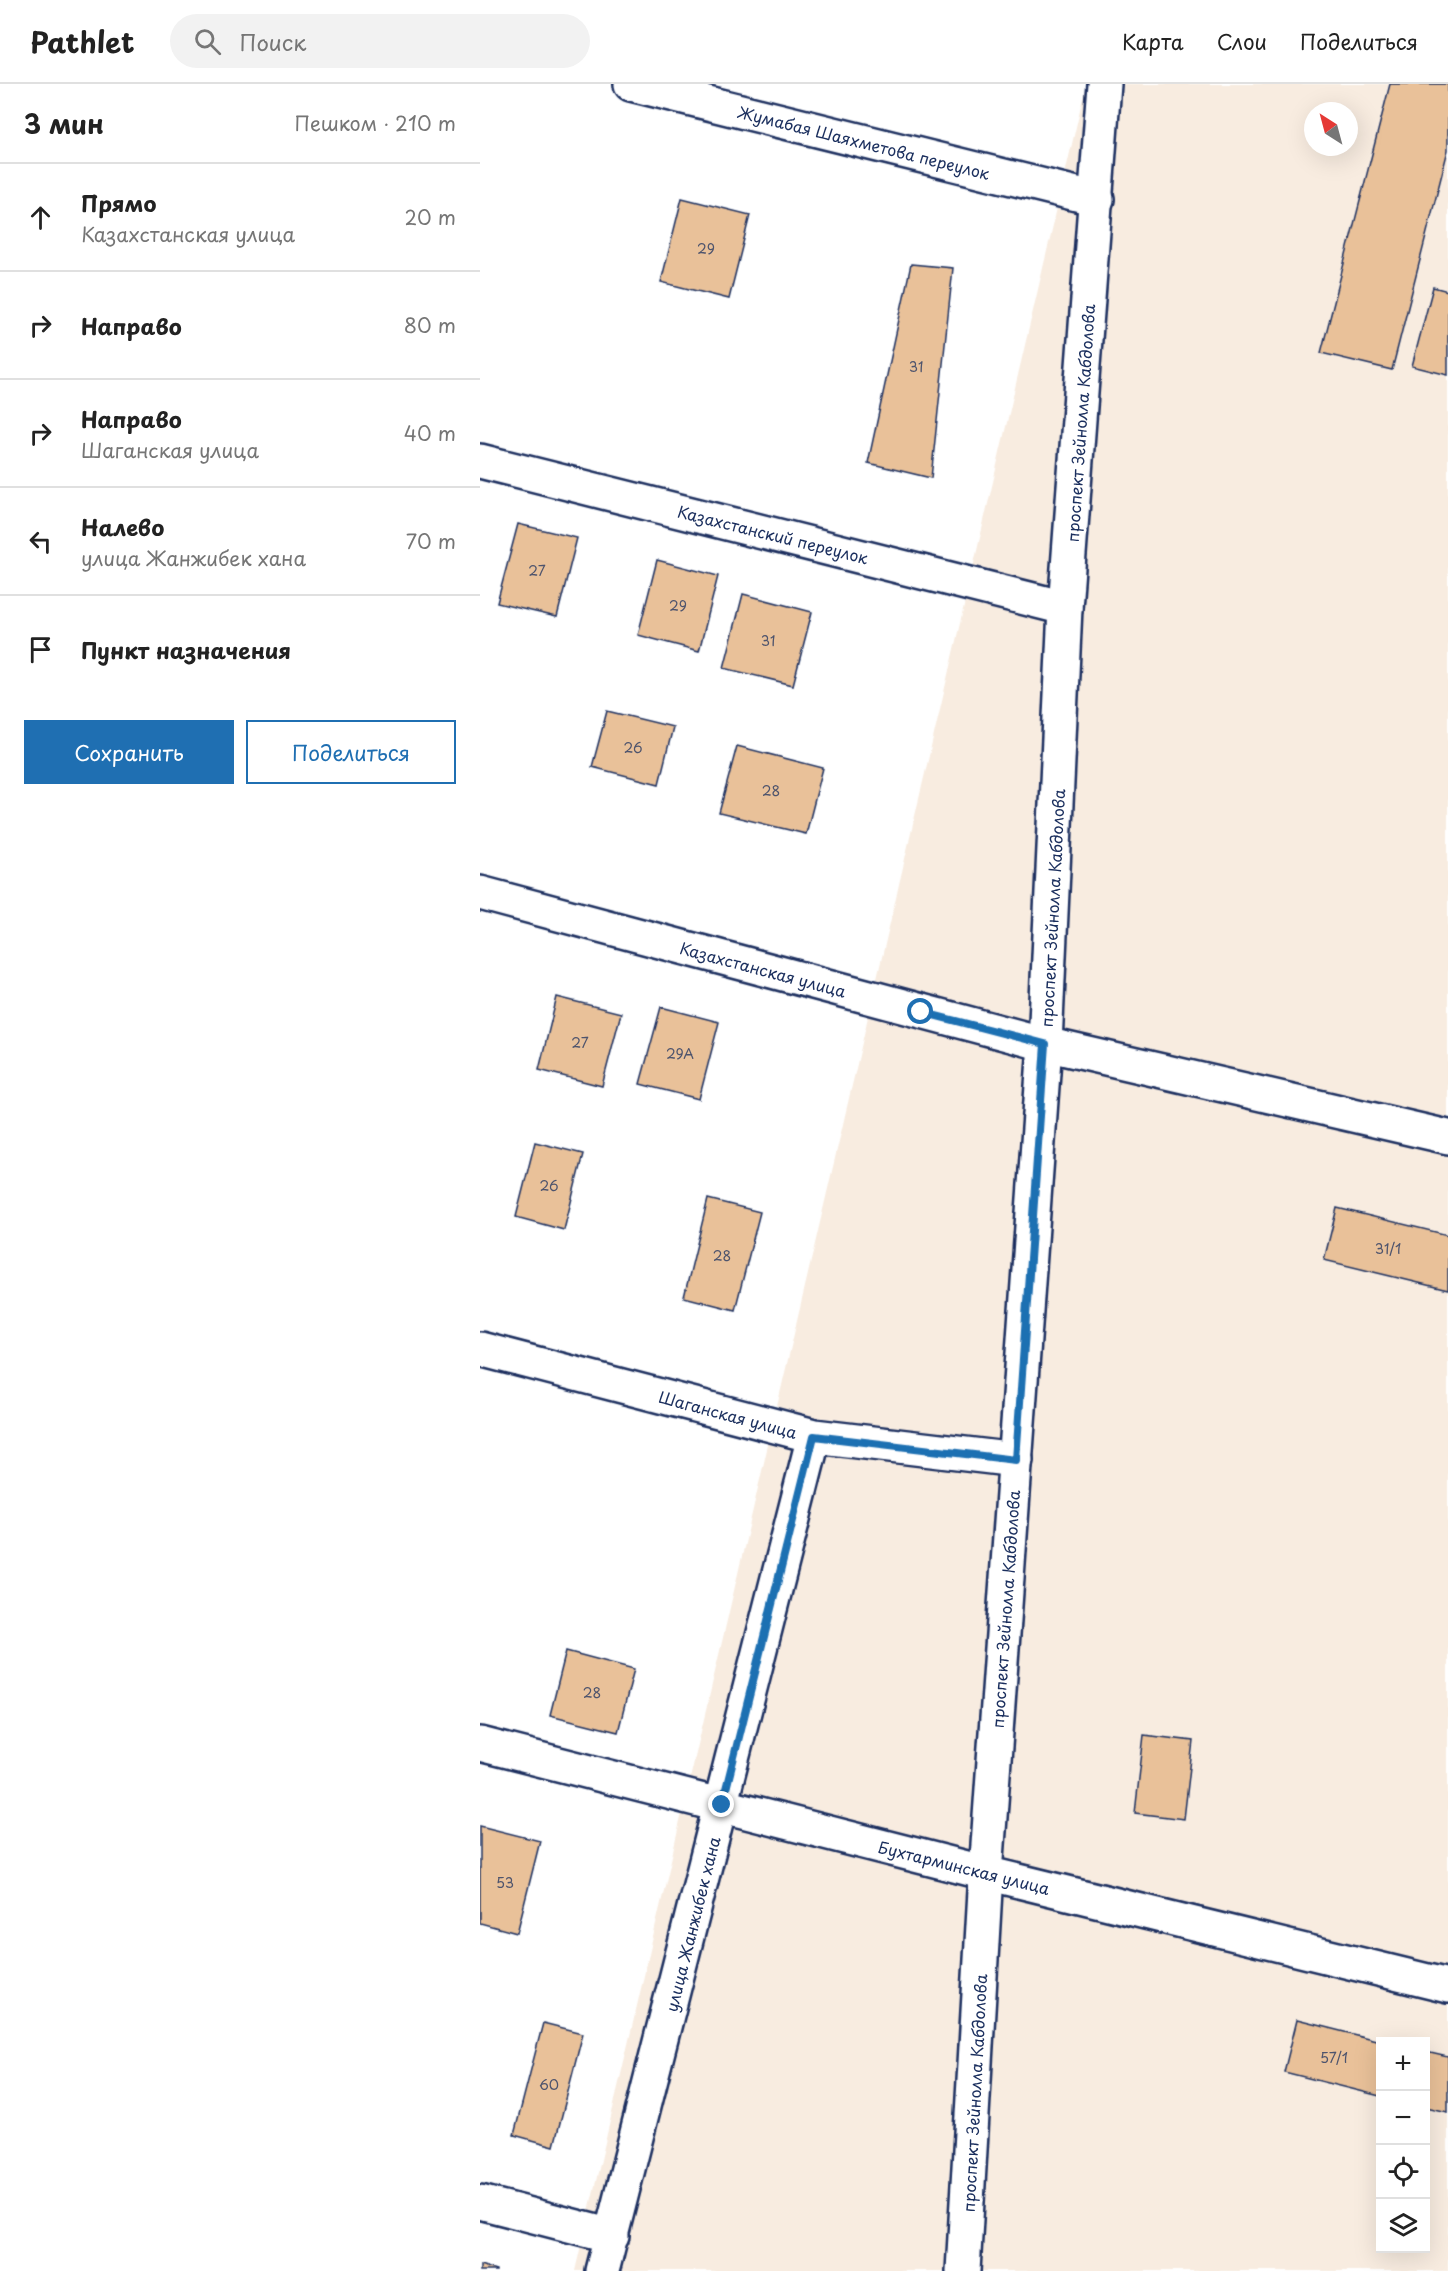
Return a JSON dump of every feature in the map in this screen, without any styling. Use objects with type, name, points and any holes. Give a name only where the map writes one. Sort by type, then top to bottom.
[{"type":"street","name":"Жумабая Шаяхметова переулок","points":[[631,84],[1097,199]]},
{"type":"street","name":"проспект Зейнолла Кабдолова","points":[[963,2271],[986,1873],[1045,1044],[1065,608],[1104,84]]},
{"type":"street","name":"Казахстанский переулок","points":[[480,460],[1065,608]]},
{"type":"street","name":"Казахстанская улица","points":[[480,893],[1045,1044],[1448,1137]]},
{"type":"street","name":"Шаганская улица","points":[[480,1349],[814,1436],[1016,1460]]},
{"type":"street","name":"улица Жанжибек хана","points":[[603,2271],[814,1436]]},
{"type":"street","name":"Бухтарминская улица","points":[[480,1744],[986,1873],[1448,1986]]},
{"type":"street","points":[[480,2202],[612,2236]]},
{"type":"shaded area","points":[[1086,84],[1448,84],[1448,2271],[575,2271]]},
{"type":"building","points":[[1390,84],[1448,84],[1448,150],[1392,370],[1321,353]]},
{"type":"building","points":[[682,198],[750,215],[729,299],[661,282]]},
{"type":"building","points":[[911,264],[953,268],[931,478],[868,463]]},
{"type":"building","points":[[1433,287],[1448,291],[1448,375],[1412,366]]},
{"type":"building","points":[[518,524],[577,538],[557,617],[497,603]]},
{"type":"building","points":[[657,560],[718,576],[699,651],[638,635]]},
{"type":"building","points":[[743,594],[812,612],[793,685],[724,668]]},
{"type":"building","points":[[607,711],[673,727],[659,784],[592,767]]},
{"type":"building","points":[[737,746],[823,768],[806,834],[719,813]]},
{"type":"building","points":[[557,997],[621,1013],[602,1086],[539,1070]]},
{"type":"building","points":[[661,1007],[719,1022],[699,1099],[640,1084]]},
{"type":"building","points":[[535,1142],[583,1154],[564,1230],[516,1217]]},
{"type":"building","points":[[708,1199],[760,1212],[735,1310],[684,1297]]},
{"type":"building","points":[[1337,1208],[1448,1235],[1448,1290],[1324,1260]]},
{"type":"building","points":[[566,1651],[634,1669],[618,1732],[550,1715]]},
{"type":"building","points":[[1144,1735],[1193,1741],[1184,1819],[1135,1813]]},
{"type":"building","points":[[480,1826],[540,1841],[517,1933],[480,1923]]},
{"type":"building","points":[[1297,2020],[1376,2040],[1376,2095],[1284,2072]]},
{"type":"building","points":[[543,2023],[583,2033],[554,2146],[514,2135]]},
{"type":"building","points":[[1430,2053],[1448,2057],[1448,2112],[1430,2108]]},
{"type":"building","points":[[480,2265],[496,2270],[496,2271],[480,2271]]},
{"type":"route","points":[[722,1805],[814,1436],[1016,1460],[1045,1044],[921,1012]]}]
